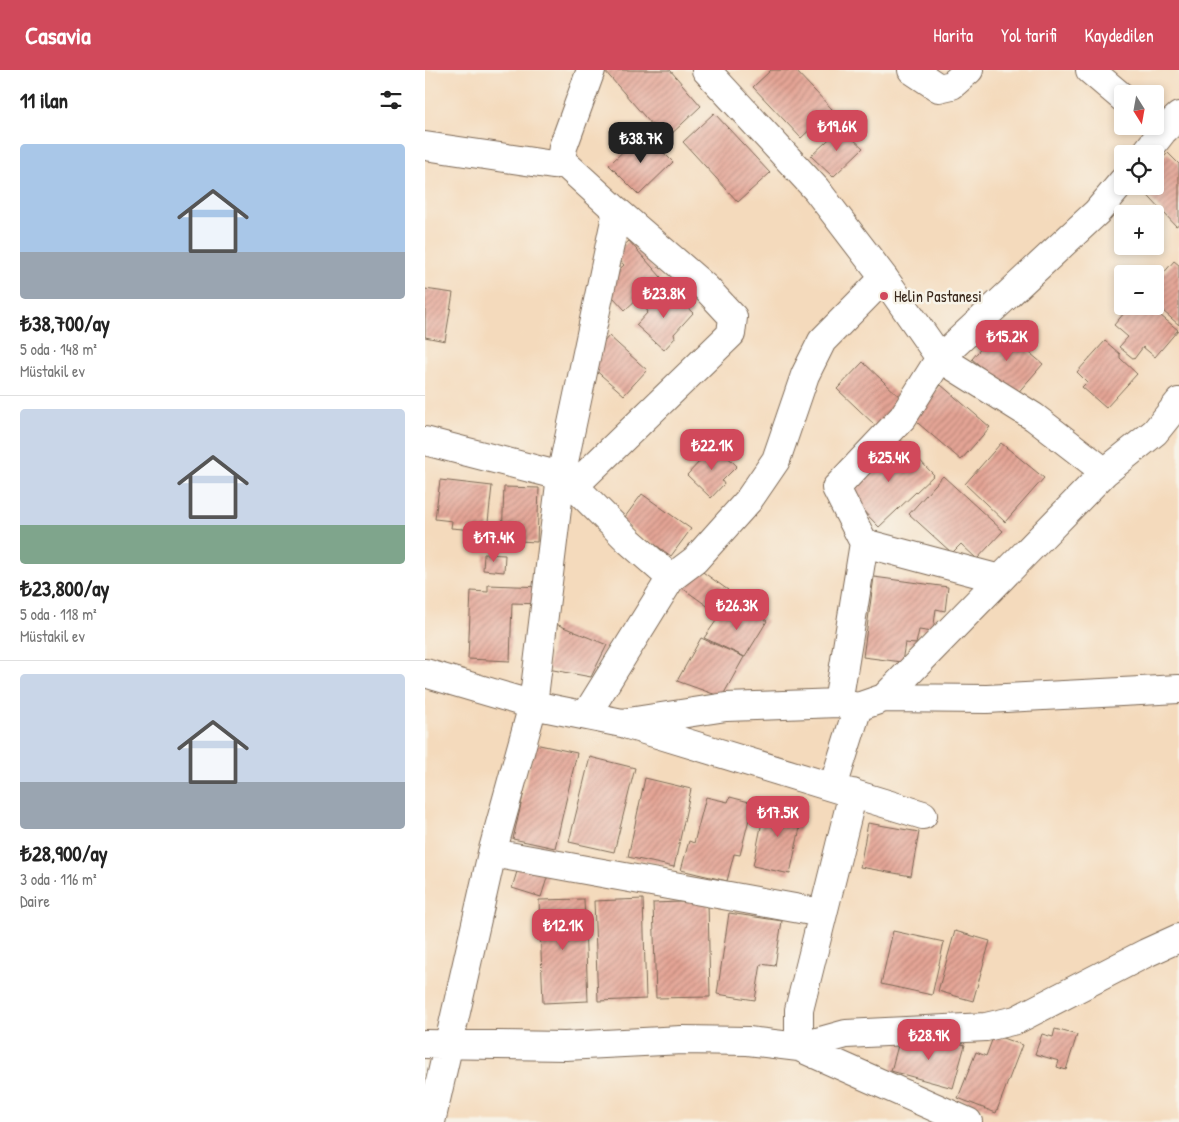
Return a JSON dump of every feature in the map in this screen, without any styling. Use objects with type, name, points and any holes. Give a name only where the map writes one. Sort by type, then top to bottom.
[{"type":"street","points":[[425,146],[553,165],[561,160],[563,146],[591,70]]},
{"type":"street","points":[[706,70],[816,189],[884,278],[939,358],[1034,417],[1105,472]]},
{"type":"street","points":[[912,70],[939,88],[952,85],[969,70]]},
{"type":"street","points":[[1090,70],[1114,90]]},
{"type":"street","points":[[1154,145],[1169,129]]},
{"type":"street","points":[[561,160],[705,287],[733,317],[731,334],[567,481]]},
{"type":"street","points":[[799,1047],[799,1010],[822,913],[843,790],[848,705],[864,543],[836,488],[903,417],[939,358],[1097,212],[1114,192]]},
{"type":"street","points":[[431,1122],[438,1043],[533,705],[567,481],[617,211]]},
{"type":"street","points":[[586,715],[671,578],[695,560],[748,501],[776,460],[805,376],[822,340],[884,278]]},
{"type":"street","points":[[884,698],[1105,472],[1155,432],[1179,402]]},
{"type":"street","points":[[425,441],[567,481],[629,541],[671,578]]},
{"type":"street","points":[[864,543],[1000,579]]},
{"type":"street","points":[[425,673],[533,705],[622,723],[923,815]]},
{"type":"street","points":[[622,723],[726,706],[848,705],[884,698],[987,699],[1179,689]]},
{"type":"street","points":[[492,853],[822,913]]},
{"type":"street","points":[[799,1047],[846,1034],[986,1027],[1016,1020],[1179,938]]},
{"type":"street","points":[[438,1043],[565,1046],[682,1040],[748,1041],[799,1047],[968,1122]]},
{"type":"building","points":[[604,70],[670,70],[701,106],[665,140]]},
{"type":"building","points":[[771,70],[795,70],[832,109],[801,138],[753,87]]},
{"type":"building","points":[[714,113],[770,173],[738,202],[683,142]]},
{"type":"building","points":[[841,128],[863,148],[833,177],[811,156]]},
{"type":"building","points":[[643,132],[673,162],[639,195],[609,165]]},
{"type":"building","points":[[1168,153],[1179,164],[1179,224],[1176,226],[1164,213],[1164,205],[1157,205],[1147,195],[1164,195],[1164,157]]},
{"type":"building","points":[[629,241],[661,277],[625,310],[602,285],[624,265],[614,254]]},
{"type":"building","points":[[1174,261],[1179,265],[1179,325],[1164,312],[1164,273]]},
{"type":"building","points":[[425,289],[453,293],[445,341],[425,337]]},
{"type":"building","points":[[668,290],[693,313],[674,334],[675,338],[664,350],[636,325],[648,312],[645,307],[650,301],[658,300]]},
{"type":"building","points":[[1122,315],[1160,315],[1178,330],[1155,357],[1143,347],[1134,359],[1119,347],[1128,337],[1114,325]]},
{"type":"building","points":[[999,327],[1043,364],[1015,396],[972,359]]},
{"type":"building","points":[[609,336],[647,370],[624,395],[586,362]]},
{"type":"building","points":[[1105,341],[1120,354],[1120,358],[1137,374],[1106,408],[1082,387],[1087,382],[1077,372]]},
{"type":"building","points":[[863,362],[903,400],[877,427],[837,389]]},
{"type":"building","points":[[941,385],[990,427],[961,460],[912,418]]},
{"type":"building","points":[[899,439],[934,475],[879,527],[844,491]]},
{"type":"building","points":[[1001,443],[1044,478],[1005,522],[965,484]]},
{"type":"building","points":[[715,445],[737,466],[722,481],[724,484],[711,498],[687,475]]},
{"type":"building","points":[[943,476],[1003,531],[977,559],[961,544],[952,553],[909,514]]},
{"type":"building","points":[[440,480],[492,486],[487,531],[451,528],[452,521],[435,519]]},
{"type":"building","points":[[504,487],[539,488],[537,542],[502,540]]},
{"type":"building","points":[[642,494],[691,529],[671,556],[622,521]]},
{"type":"building","points":[[484,554],[505,555],[504,572],[483,570]]},
{"type":"building","points":[[693,565],[728,590],[713,610],[678,585]]},
{"type":"building","points":[[874,577],[948,587],[945,611],[936,609],[933,632],[919,630],[916,644],[905,643],[902,662],[863,657]]},
{"type":"building","points":[[488,585],[543,587],[543,604],[512,603],[510,661],[468,659],[471,591],[488,592]]},
{"type":"building","points":[[746,606],[767,621],[745,657],[704,638],[723,611],[739,619]]},
{"type":"building","points":[[556,624],[607,645],[591,677],[548,669]]},
{"type":"building","points":[[701,638],[744,657],[722,697],[677,681]]},
{"type":"building","points":[[535,744],[577,753],[555,848],[513,839]]},
{"type":"building","points":[[590,757],[635,768],[614,852],[569,842]]},
{"type":"building","points":[[645,778],[691,789],[674,867],[628,857]]},
{"type":"building","points":[[706,797],[728,802],[730,797],[753,803],[740,855],[734,854],[727,881],[681,870],[689,841],[694,843]]},
{"type":"building","points":[[766,802],[804,809],[790,874],[753,866]]},
{"type":"building","points":[[868,823],[919,832],[911,876],[860,867]]},
{"type":"building","points":[[519,865],[548,875],[541,897],[512,888]]},
{"type":"building","points":[[584,899],[588,1001],[543,1003],[539,900]]},
{"type":"building","points":[[643,899],[646,999],[598,1001],[594,901]]},
{"type":"building","points":[[708,901],[710,997],[656,998],[653,903]]},
{"type":"building","points":[[729,913],[782,921],[775,966],[761,964],[755,1000],[717,994]]},
{"type":"building","points":[[893,931],[944,942],[932,995],[881,984]]},
{"type":"building","points":[[955,931],[990,941],[973,1001],[938,991]]},
{"type":"building","points":[[1055,1029],[1077,1035],[1066,1070],[1057,1067],[1059,1061],[1035,1054],[1042,1034],[1053,1037]]},
{"type":"building","points":[[994,1035],[1022,1045],[996,1113],[958,1098],[976,1052],[986,1056]]},
{"type":"building","points":[[937,1037],[965,1045],[953,1088],[891,1071],[900,1038],[934,1047]]},
{"type":"place","name":"Helin Pastanesi","points":[[884,296]]}]
